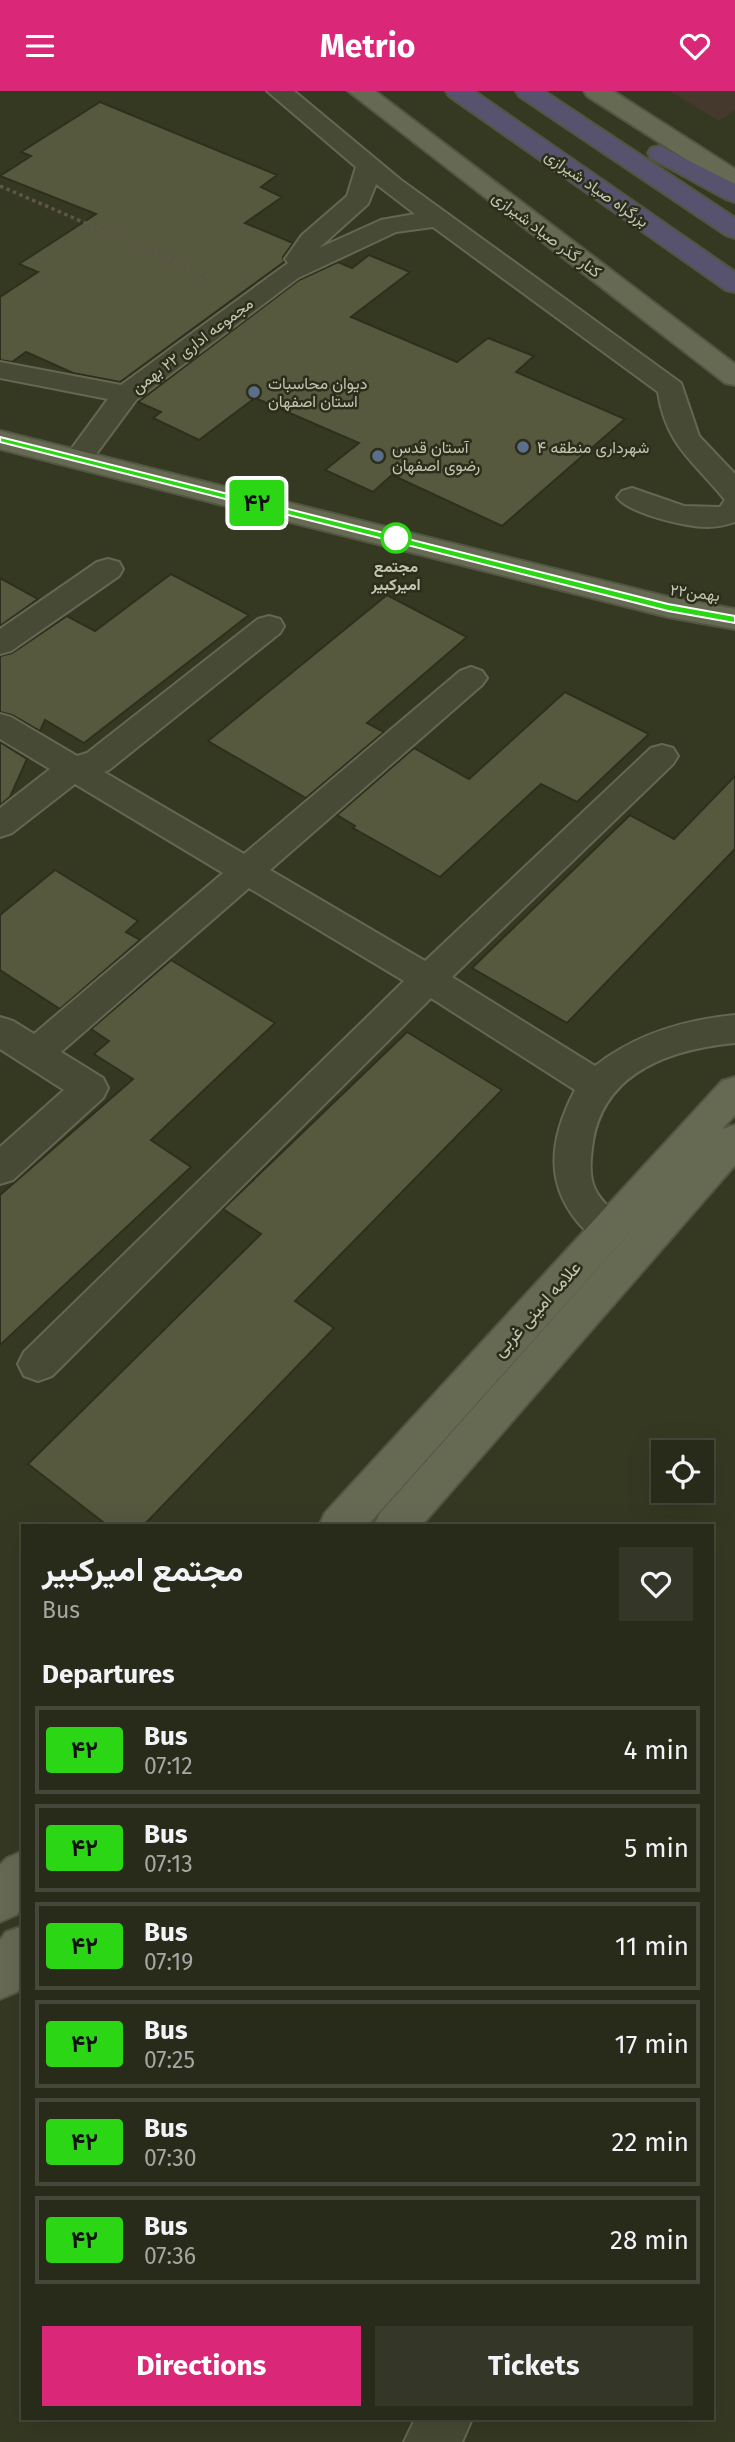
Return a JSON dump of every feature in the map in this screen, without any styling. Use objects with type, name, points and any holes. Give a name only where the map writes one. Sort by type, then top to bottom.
[{"type":"highway","name":"بزرگراه صیاد شیرازی","points":[[458,91],[735,284]]},
{"type":"highway","points":[[528,91],[735,230]]},
{"type":"highway","points":[[572,91],[665,156],[735,194]]},
{"type":"main road","name":"کنار گذر صیاد شیرازی","points":[[360,91],[735,377]]},
{"type":"main road","points":[[596,91],[735,180]]},
{"type":"main road","points":[[0,440],[668,607],[735,619]]},
{"type":"main road","name":"۲۲بهمن","points":[[489,561],[735,597]]},
{"type":"main road","name":"علامه امینی غربی","points":[[342,1524],[735,1091]]},
{"type":"main road","name":"علامه امینی غربی","points":[[397,1524],[735,1140]]},
{"type":"main road","points":[[0,1899],[21,1876]]},
{"type":"main road","points":[[0,1975],[21,1951]]},
{"type":"street","points":[[279,91],[369,165],[671,390],[673,414],[681,433],[690,446],[724,477],[735,494]]},
{"type":"street","points":[[289,272],[311,241],[359,199],[369,165]]},
{"type":"street","points":[[289,272],[390,225],[440,218]]},
{"type":"street","name":"مجموعه اداری ۲۲ بهمن","points":[[78,459],[126,394],[289,272]]},
{"type":"street","points":[[0,370],[126,394]]},
{"type":"street","points":[[632,497],[671,513],[694,518],[717,519],[732,514],[735,507]]},
{"type":"street","points":[[0,645],[108,569]]},
{"type":"street","points":[[0,825],[74,768],[98,762],[269,626]]},
{"type":"street","points":[[36,1053],[471,678]]},
{"type":"street","points":[[0,725],[428,979],[596,1085]]},
{"type":"street","points":[[38,1364],[428,979],[662,756]]},
{"type":"street","points":[[609,1230],[576,1191],[573,1166],[574,1133],[596,1085],[624,1062],[668,1041],[697,1032],[735,1029]]},
{"type":"street","points":[[0,1031],[90,1088],[0,1169]]},
{"type":"street","points":[[430,2442],[445,2420]]},
{"type":"path","points":[[0,186],[256,297]]},
{"type":"shaded area","points":[[670,91],[735,91],[735,110],[719,121]]},
{"type":"building","points":[[100,102],[277,175],[261,187],[282,197],[245,223],[293,243],[283,257],[284,262],[120,382],[73,373],[26,352],[12,362],[0,360],[0,297],[38,272],[19,264],[96,214],[0,176],[31,156],[21,152]]},
{"type":"building","points":[[369,255],[410,272],[351,317],[457,362],[488,338],[534,356],[516,372],[625,419],[502,526],[392,475],[373,492],[325,470],[359,443],[255,398],[199,440],[153,418],[161,412],[138,402],[299,280],[338,262],[352,268]]},
{"type":"building","points":[[171,574],[249,615],[84,743],[45,720],[40,731],[12,715],[0,712],[0,656],[12,653],[67,616],[95,631]]},
{"type":"building","points":[[0,578],[38,599],[0,626]]},
{"type":"building","points":[[387,595],[467,637],[367,723],[384,732],[306,798],[208,741]]},
{"type":"building","points":[[565,692],[649,734],[577,802],[541,784],[440,877],[353,828],[355,826],[337,815],[414,748],[469,779]]},
{"type":"building","points":[[0,742],[27,759],[10,797],[0,805]]},
{"type":"building","points":[[735,776],[735,849],[567,1023],[472,968],[630,815],[674,839]]},
{"type":"building","points":[[55,870],[138,921],[126,932],[140,940],[60,1009],[0,970],[0,915]]},
{"type":"building","points":[[171,960],[275,1023],[151,1140],[191,1167],[0,1345],[0,1195],[133,1079],[94,1054],[109,1041],[91,1029]]},
{"type":"building","points":[[407,1032],[502,1090],[295,1301],[334,1328],[145,1524],[105,1524],[28,1464],[261,1234],[223,1209]]},
{"type":"bus line","name":"۴۲","points":[[0,440],[668,607],[735,619]]},
{"type":"place","name":"دیوان محاسبات استان اصفهان","points":[[254,392]]},
{"type":"place","name":"شهرداری منطقه ۴","points":[[523,447]]},
{"type":"place","name":"آستان قدس رضوی اصفهان","points":[[378,456]]},
{"type":"place","name":"مجتمع امیرکبیر","points":[[396,538]]}]
